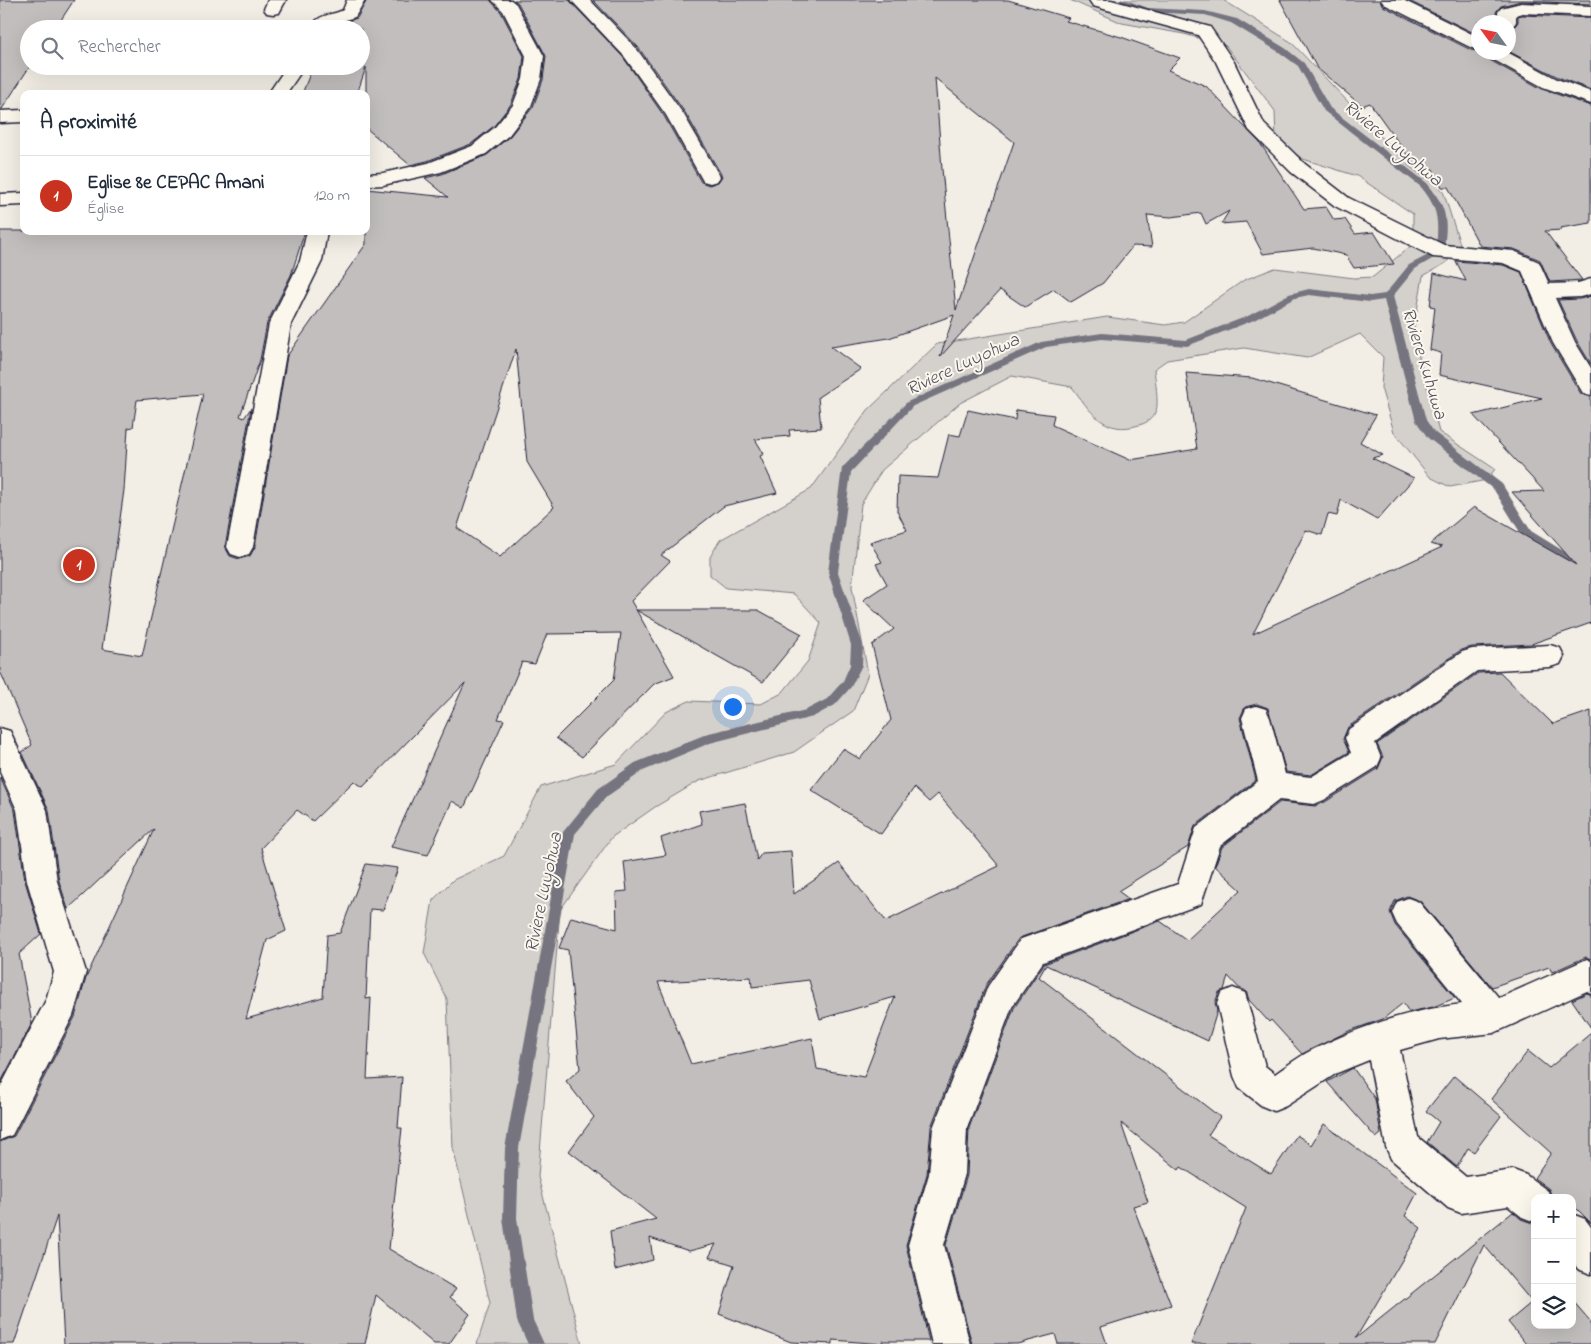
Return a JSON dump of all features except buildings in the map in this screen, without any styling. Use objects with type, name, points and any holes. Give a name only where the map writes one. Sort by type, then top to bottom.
[{"type":"street","points":[[324,20],[348,16],[354,11],[356,0]]},
{"type":"street","points":[[370,180],[383,179],[434,168],[479,150],[502,131],[522,106],[532,79],[535,56],[510,8],[501,0]]},
{"type":"street","points":[[580,0],[630,52],[675,115],[710,177]]},
{"type":"street","points":[[1098,0],[1099,2],[1204,31],[1225,62],[1256,126],[1298,168],[1342,202],[1376,222],[1440,252],[1507,256],[1531,267],[1564,343],[1591,387]]},
{"type":"street","points":[[1390,0],[1471,37]]},
{"type":"street","points":[[1508,15],[1508,12],[1521,8],[1591,11]]},
{"type":"street","points":[[1508,60],[1550,83],[1591,98]]},
{"type":"street","points":[[280,90],[290,75]]},
{"type":"street","points":[[0,117],[20,116]]},
{"type":"street","points":[[0,200],[20,198]]},
{"type":"street","points":[[240,547],[280,324],[310,261],[316,235]]},
{"type":"street","points":[[1541,291],[1580,290],[1591,286]]},
{"type":"street","points":[[951,1344],[926,1245],[947,1174],[950,1128],[999,997],[1032,950],[1190,894],[1207,838],[1274,786],[1314,791],[1367,758],[1360,738],[1472,660],[1550,656]]},
{"type":"street","points":[[1256,718],[1262,750],[1274,786]]},
{"type":"street","points":[[0,740],[32,810],[42,881],[70,972],[61,1005],[0,1123]]},
{"type":"street","points":[[1408,913],[1494,1017]]},
{"type":"street","points":[[1233,1004],[1251,1076],[1274,1094],[1326,1061],[1381,1038],[1439,1023],[1494,1017],[1586,975],[1591,977]]},
{"type":"street","points":[[1381,1038],[1403,1147],[1460,1194],[1513,1188],[1531,1201]]},
{"type":"street","points":[[1576,1237],[1591,1256]]},
{"type":"shaded area","points":[[1070,0],[1223,0],[1291,42],[1409,166],[1443,191],[1460,244],[1446,263],[1423,276],[1413,334],[1439,432],[1495,469],[1487,480],[1450,487],[1430,477],[1394,432],[1381,388],[1383,357],[1360,334],[1307,358],[1244,348],[1167,360],[1154,369],[1156,411],[1144,423],[1127,428],[1116,427],[1099,419],[1085,405],[1072,387],[1012,376],[960,403],[882,470],[861,504],[852,587],[868,674],[853,711],[794,752],[699,781],[655,807],[612,837],[560,910],[538,1177],[582,1344],[477,1344],[490,1303],[453,1148],[447,999],[424,953],[433,900],[453,880],[504,856],[541,787],[616,764],[666,712],[689,701],[761,704],[782,693],[808,661],[821,623],[794,594],[726,588],[710,575],[710,557],[720,540],[811,489],[868,410],[937,344],[1107,317],[1165,325],[1184,322],[1244,280],[1275,268],[1354,278],[1373,277],[1413,244],[1413,214],[1357,176],[1303,159],[1276,141],[1275,111],[1226,46],[1184,34],[1122,23]]},
{"type":"waterway","name":"Riviere Luyohwa","points":[[1119,0],[1147,10],[1205,13],[1234,21],[1282,50],[1301,65],[1327,109],[1424,185],[1437,202],[1442,216],[1440,252],[1412,267],[1388,296]]},
{"type":"waterway","name":"Riviere Luyohwa","points":[[536,1344],[525,1321],[510,1218],[512,1148],[569,832],[602,793],[639,767],[709,738],[809,714],[831,702],[847,684],[856,665],[857,645],[833,572],[846,471],[910,404],[1044,344],[1102,336],[1187,343],[1251,318],[1292,296],[1309,292],[1370,299],[1388,296]]},
{"type":"waterway","name":"Riviere Kuhuwa","points":[[1388,296],[1421,421],[1431,435],[1498,487],[1527,534],[1591,573]]},
{"type":"place","name":"Eglise 8e CEPAC Amani","points":[[79,565]]}]
